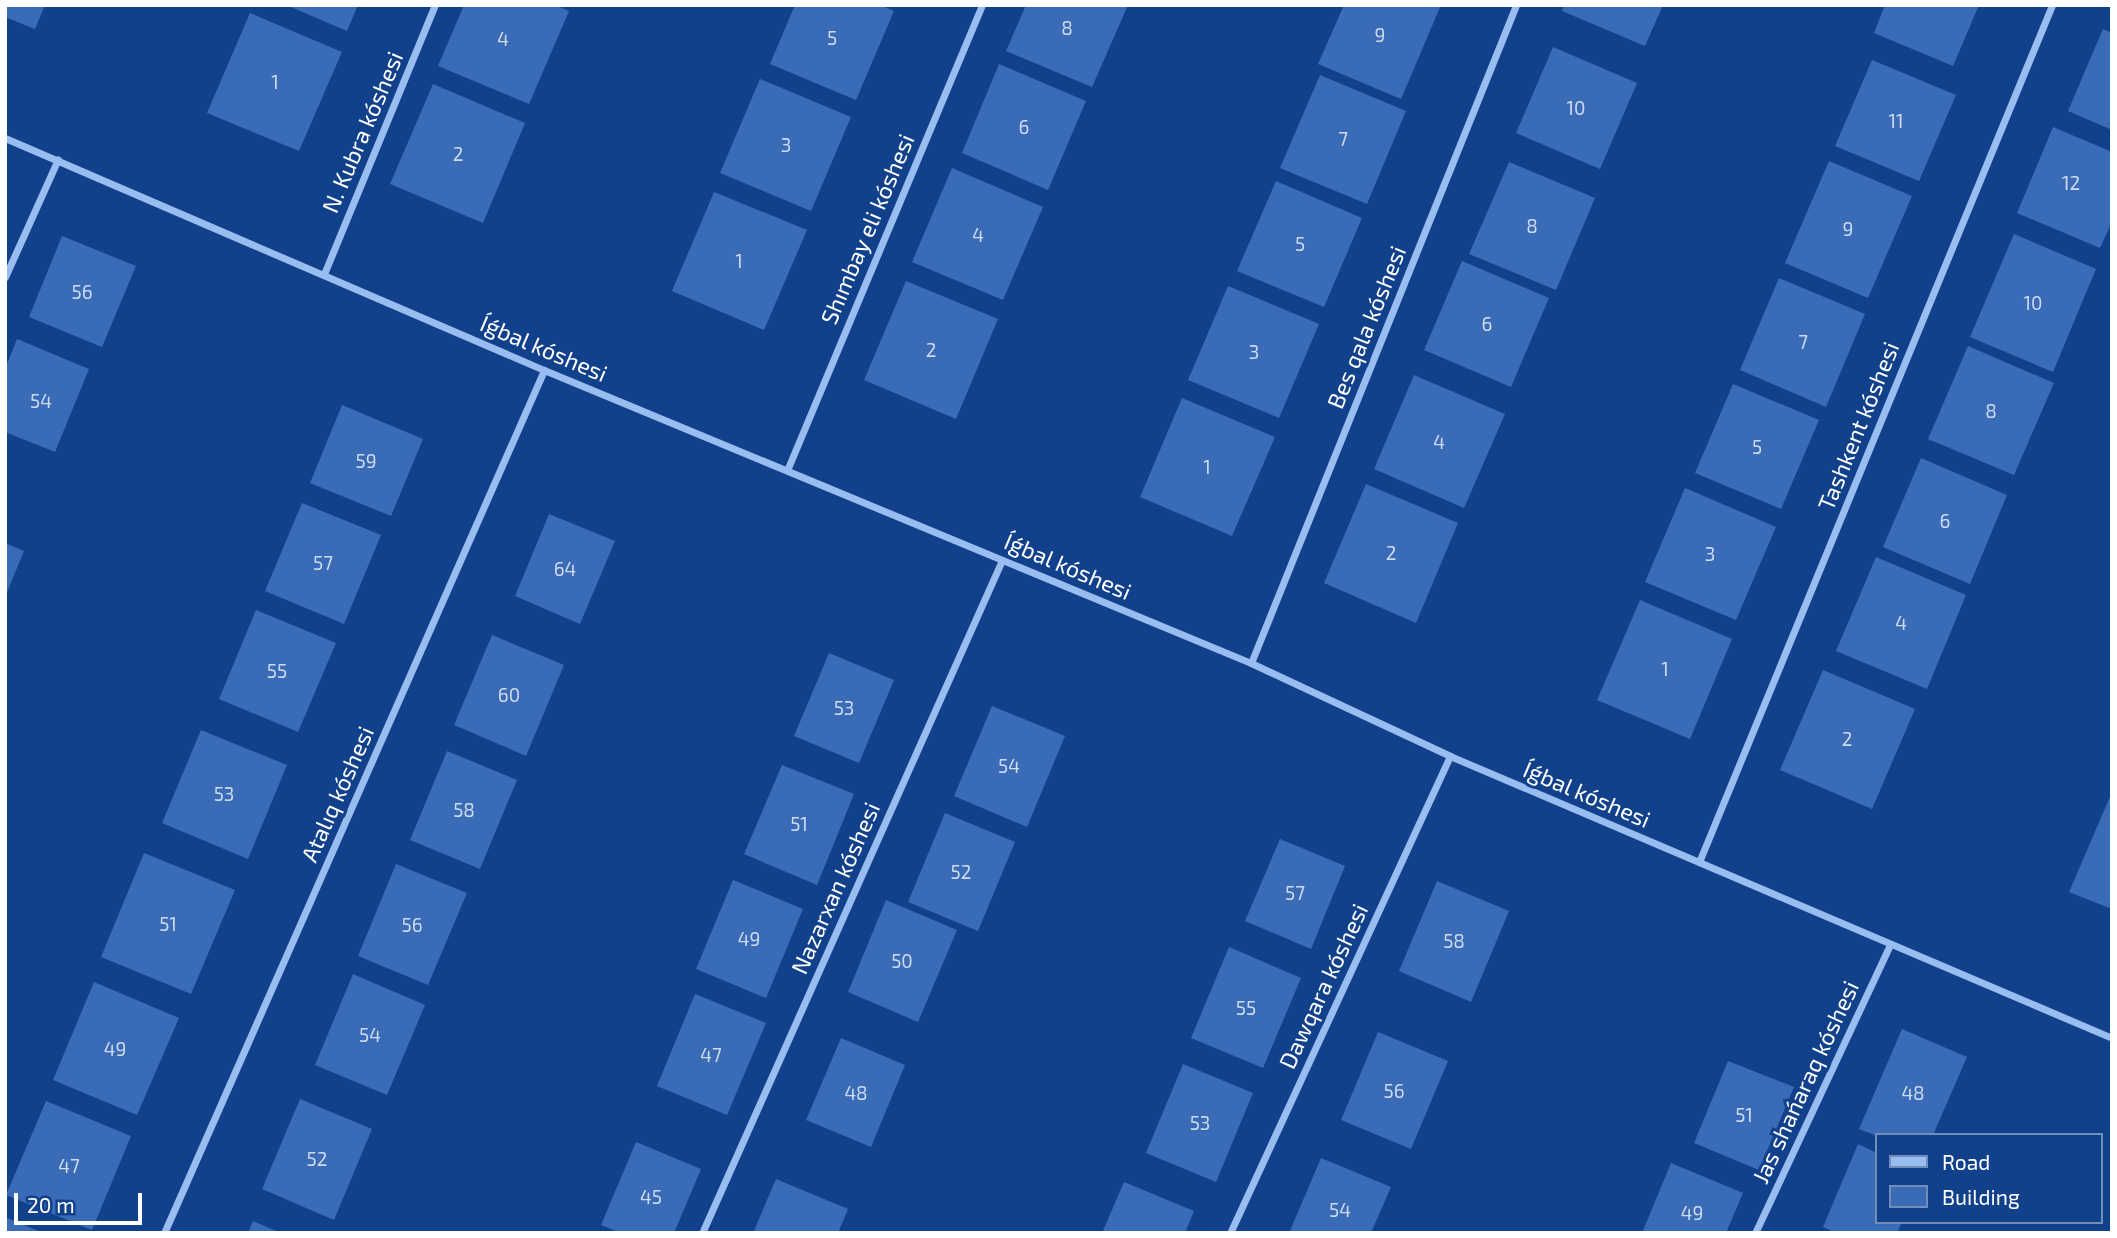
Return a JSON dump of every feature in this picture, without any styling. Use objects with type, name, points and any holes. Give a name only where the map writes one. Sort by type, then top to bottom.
[{"type":"street","name":"N. Kubra kóshesi","points":[[324,274],[435,5]]},
{"type":"street","name":"Shımbay eli kóshesi","points":[[788,468],[982,5]]},
{"type":"street","name":"Bes qala kóshesi","points":[[1251,663],[1516,5]]},
{"type":"street","name":"Tashkent kóshesi","points":[[1699,862],[2052,5]]},
{"type":"street","name":"Íǵbal kóshesi","points":[[5,138],[544,370],[788,468],[1251,663],[1450,756],[1699,862],[1889,947],[2112,1038]]},
{"type":"street","points":[[5,277],[58,159]]},
{"type":"street","name":"Atalıq kóshesi","points":[[164,1233],[544,370]]},
{"type":"street","name":"Nazarxan kóshesi","points":[[702,1233],[1002,559]]},
{"type":"street","name":"Dawqara kóshesi","points":[[1230,1233],[1450,756]]},
{"type":"street","name":"Jas shańaraq kóshesi","points":[[1755,1233],[1889,947]]},
{"type":"building","points":[[5,5],[45,5],[35,29],[5,17]]},
{"type":"building","points":[[286,5],[358,5],[347,31]]},
{"type":"building","points":[[464,5],[555,5],[569,11],[529,104],[438,66]]},
{"type":"building","points":[[795,5],[880,5],[894,11],[856,100],[770,64]]},
{"type":"building","points":[[1026,5],[1128,5],[1092,87],[1006,51]]},
{"type":"building","points":[[1344,5],[1441,5],[1401,99],[1318,64]]},
{"type":"building","points":[[1564,5],[1663,5],[1645,46],[1562,11]]},
{"type":"building","points":[[1885,5],[1979,5],[1953,66],[1874,33]]},
{"type":"building","points":[[250,13],[342,52],[299,151],[207,113]]},
{"type":"building","points":[[2103,29],[2112,33],[2112,130],[2068,111]]},
{"type":"building","points":[[1553,47],[1637,83],[1600,169],[1516,133]]},
{"type":"building","points":[[1872,60],[1956,95],[1919,181],[1835,146]]},
{"type":"building","points":[[999,64],[1086,101],[1048,190],[962,153]]},
{"type":"building","points":[[1320,75],[1406,111],[1367,204],[1280,168]]},
{"type":"building","points":[[760,79],[851,117],[811,211],[720,173]]},
{"type":"building","points":[[433,84],[525,123],[483,223],[390,184]]},
{"type":"building","points":[[2053,127],[2112,152],[2112,222],[2100,248],[2017,213]]},
{"type":"building","points":[[1829,161],[1912,196],[1868,298],[1785,263]]},
{"type":"building","points":[[1509,162],[1595,198],[1556,290],[1469,254]]},
{"type":"building","points":[[952,168],[1043,207],[1003,300],[912,262]]},
{"type":"building","points":[[1276,181],[1362,218],[1324,307],[1237,271]]},
{"type":"building","points":[[714,192],[807,230],[764,330],[672,291]]},
{"type":"building","points":[[2014,234],[2096,269],[2053,372],[1970,337]]},
{"type":"building","points":[[62,236],[136,266],[102,347],[29,317]]},
{"type":"building","points":[[1462,261],[1549,298],[1511,387],[1424,350]]},
{"type":"building","points":[[1779,278],[1865,314],[1826,407],[1740,370]]},
{"type":"building","points":[[906,281],[998,319],[956,419],[864,380]]},
{"type":"building","points":[[1228,286],[1319,324],[1279,418],[1188,380]]},
{"type":"building","points":[[17,339],[89,369],[55,452],[5,432],[5,369]]},
{"type":"building","points":[[1968,346],[2054,383],[2014,475],[1928,439]]},
{"type":"building","points":[[1414,375],[1505,414],[1464,508],[1374,469]]},
{"type":"building","points":[[1733,384],[1819,420],[1781,509],[1695,473]]},
{"type":"building","points":[[1182,398],[1275,437],[1232,536],[1140,497]]},
{"type":"building","points":[[342,405],[423,439],[391,516],[310,483]]},
{"type":"building","points":[[1921,458],[2007,495],[1970,584],[1883,547]]},
{"type":"building","points":[[1366,484],[1458,523],[1416,623],[1324,583]]},
{"type":"building","points":[[1685,488],[1776,527],[1736,620],[1645,582]]},
{"type":"building","points":[[302,503],[381,535],[344,624],[265,591]]},
{"type":"building","points":[[549,514],[615,541],[580,624],[515,596]]},
{"type":"building","points":[[5,543],[24,551],[5,597]]},
{"type":"building","points":[[1876,557],[1966,595],[1927,689],[1836,651]]},
{"type":"building","points":[[1640,600],[1732,639],[1690,739],[1597,700]]},
{"type":"building","points":[[256,610],[336,643],[298,732],[219,699]]},
{"type":"building","points":[[492,635],[564,665],[526,756],[454,725]]},
{"type":"building","points":[[829,653],[894,680],[859,763],[794,736]]},
{"type":"building","points":[[1823,670],[1915,709],[1872,809],[1780,770]]},
{"type":"building","points":[[992,706],[1065,736],[1027,827],[954,796]]},
{"type":"building","points":[[201,730],[287,765],[248,859],[162,823]]},
{"type":"building","points":[[447,751],[517,780],[480,869],[410,840]]},
{"type":"building","points":[[782,765],[854,794],[817,885],[744,854]]},
{"type":"building","points":[[2112,792],[2112,909],[2069,892]]},
{"type":"building","points":[[945,813],[1015,842],[978,931],[908,902]]},
{"type":"building","points":[[1280,839],[1345,866],[1311,949],[1245,921]]},
{"type":"building","points":[[144,853],[235,890],[191,994],[101,957]]},
{"type":"building","points":[[396,864],[467,893],[428,985],[358,956]]},
{"type":"building","points":[[733,880],[803,909],[766,998],[696,969]]},
{"type":"building","points":[[1437,881],[1509,911],[1471,1002],[1399,971]]},
{"type":"building","points":[[886,900],[957,930],[918,1022],[848,992]]},
{"type":"building","points":[[1229,947],[1301,978],[1263,1068],[1191,1038]]},
{"type":"building","points":[[353,974],[425,1005],[387,1095],[315,1065]]},
{"type":"building","points":[[94,982],[179,1018],[137,1115],[53,1080]]},
{"type":"building","points":[[695,994],[766,1023],[727,1115],[657,1086]]},
{"type":"building","points":[[1902,1029],[1967,1057],[1934,1133],[1876,1133],[1876,1136],[1859,1129]]},
{"type":"building","points":[[1378,1032],[1448,1061],[1411,1149],[1341,1120]]},
{"type":"building","points":[[841,1038],[905,1065],[871,1147],[806,1120]]},
{"type":"building","points":[[1728,1061],[1794,1087],[1759,1170],[1694,1143]]},
{"type":"building","points":[[1183,1064],[1253,1093],[1216,1182],[1146,1153]]},
{"type":"building","points":[[300,1099],[372,1129],[334,1220],[262,1189]]},
{"type":"building","points":[[46,1101],[131,1136],[92,1230],[6,1195]]},
{"type":"building","points":[[636,1142],[701,1169],[674,1233],[621,1233],[601,1225]]},
{"type":"building","points":[[1858,1144],[1876,1153],[1876,1224],[1901,1224],[1897,1233],[1836,1233],[1823,1227]]},
{"type":"building","points":[[1321,1158],[1391,1187],[1371,1233],[1289,1233]]},
{"type":"building","points":[[1671,1163],[1743,1193],[1726,1233],[1642,1233]]},
{"type":"building","points":[[776,1179],[848,1209],[838,1233],[753,1233]]},
{"type":"building","points":[[1124,1182],[1194,1211],[1185,1233],[1102,1233]]},
{"type":"building","points":[[5,1217],[43,1233],[5,1233]]},
{"type":"building","points":[[253,1221],[281,1233],[248,1233]]}]
